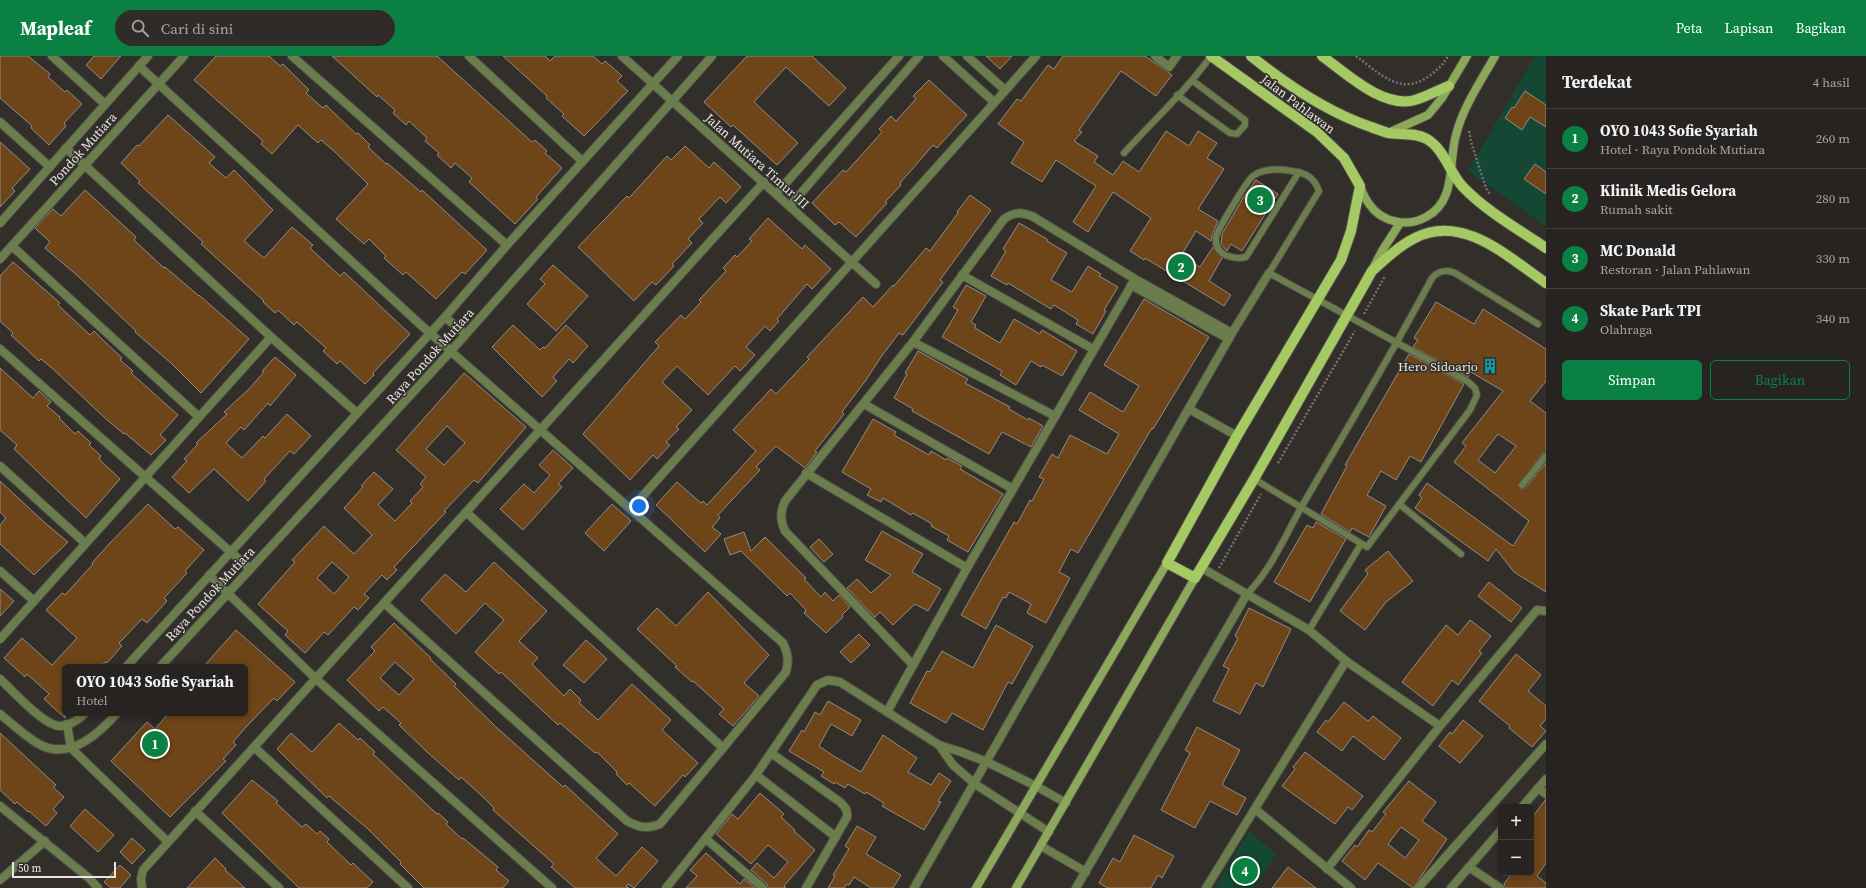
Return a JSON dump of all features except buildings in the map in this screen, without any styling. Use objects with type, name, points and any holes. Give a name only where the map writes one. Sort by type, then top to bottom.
[{"type":"main road","name":"Jalan Pahlawan","points":[[1211,56],[1317,132],[1344,158],[1360,186],[1364,197],[1378,214],[1388,220],[1400,222],[1420,220],[1436,210],[1447,194],[1451,170]]},
{"type":"main road","name":"Jalan Pahlawan","points":[[1251,56],[1315,101],[1357,121],[1388,133],[1414,134],[1426,138],[1436,146],[1463,186],[1476,199],[1546,248]]},
{"type":"main road","points":[[1322,56],[1371,91],[1394,102],[1414,100],[1449,86]]},
{"type":"main road","points":[[1388,133],[1428,115],[1442,98],[1466,56]]},
{"type":"main road","points":[[1451,170],[1455,135],[1463,115],[1495,56]]},
{"type":"main road","points":[[976,888],[1166,563],[1237,436],[1341,260],[1351,231],[1360,186]]},
{"type":"main road","points":[[1016,888],[1195,578],[1254,479],[1347,317],[1382,251],[1400,222]]},
{"type":"main road","points":[[1372,271],[1394,252],[1415,238],[1429,232],[1446,230],[1479,238],[1546,283]]},
{"type":"main road","points":[[1166,563],[1195,578]]},
{"type":"street","points":[[52,56],[105,104]]},
{"type":"street","name":"Pondok Mutiara","points":[[0,222],[148,56]]},
{"type":"street","name":"Pondok Mutiara","points":[[0,259],[184,56]]},
{"type":"street","points":[[292,56],[507,245]]},
{"type":"street","points":[[469,56],[582,161]]},
{"type":"street","name":"Jalan Mutiara Timur III","points":[[622,56],[654,83],[876,284]]},
{"type":"street","name":"Raya Pondok Mutiara","points":[[129,664],[445,317],[507,245],[678,56]]},
{"type":"street","name":"Raya Pondok Mutiara","points":[[163,664],[451,351],[712,56]]},
{"type":"street","points":[[776,194],[899,56]]},
{"type":"street","points":[[790,206],[919,56]]},
{"type":"street","points":[[943,56],[994,102]]},
{"type":"street","points":[[967,56],[1005,90]]},
{"type":"street","points":[[631,510],[853,263],[1036,56]]},
{"type":"street","points":[[1155,56],[1169,67],[1177,56]]},
{"type":"street","points":[[139,66],[430,333],[783,643],[788,654],[789,662],[786,672],[660,824],[649,829],[638,827],[627,822],[384,603]]},
{"type":"street","points":[[0,122],[50,167]]},
{"type":"street","points":[[66,148],[271,337],[357,413]]},
{"type":"street","points":[[142,888],[141,879],[143,870],[764,182]]},
{"type":"street","points":[[913,665],[785,531],[780,520],[785,501],[913,342],[1004,219],[1011,214],[1020,212],[1032,216],[1133,282],[1230,336]]},
{"type":"street","points":[[12,246],[199,417]]},
{"type":"street","points":[[914,888],[1230,336],[1269,273]]},
{"type":"street","points":[[962,275],[1093,350]]},
{"type":"street","points":[[887,712],[967,568],[1133,282]]},
{"type":"street","points":[[445,317],[465,334]]},
{"type":"street","points":[[0,639],[271,337]]},
{"type":"street","points":[[913,342],[1054,416]]},
{"type":"street","points":[[0,349],[250,569]]},
{"type":"street","points":[[864,404],[1014,489]]},
{"type":"street","points":[[1189,409],[1237,436]]},
{"type":"street","points":[[0,466],[85,543]]},
{"type":"street","points":[[806,474],[967,568]]},
{"type":"street","points":[[466,512],[723,748]]},
{"type":"street","points":[[1202,568],[1309,630],[1346,661],[1440,726]]},
{"type":"street","points":[[0,571],[34,600]]},
{"type":"street","points":[[209,575],[315,678],[552,888]]},
{"type":"street","points":[[1076,888],[1247,594]]},
{"type":"street","points":[[1327,869],[1440,726],[1538,610],[1546,611]]},
{"type":"street","points":[[1206,888],[1346,661]]},
{"type":"street","points":[[0,679],[46,721],[56,726],[67,724],[82,716]]},
{"type":"street","points":[[666,888],[756,775],[818,685],[828,680],[840,682],[939,746],[961,752],[987,762],[1036,786],[1066,803]]},
{"type":"street","points":[[0,714],[38,743],[48,748],[59,750],[71,748],[91,738],[114,716]]},
{"type":"street","points":[[67,724],[71,748],[168,842]]},
{"type":"street","points":[[1418,888],[1546,744]]},
{"type":"street","points":[[939,746],[953,765],[974,784],[1049,832]]},
{"type":"street","points":[[254,747],[408,888]]},
{"type":"street","points":[[771,753],[840,802],[846,808],[847,817],[806,888]]},
{"type":"street","points":[[756,775],[836,837]]},
{"type":"street","points":[[1525,804],[1546,779]]},
{"type":"street","points":[[1538,788],[1546,794]]},
{"type":"street","points":[[0,806],[89,878],[98,888]]},
{"type":"street","points":[[1255,809],[1351,888]]},
{"type":"street","points":[[195,811],[279,888]]},
{"type":"street","points":[[1451,888],[1498,833]]},
{"type":"street","points":[[706,839],[763,888]]},
{"type":"street","points":[[0,880],[45,842]]},
{"type":"street","points":[[1041,846],[1086,872]]},
{"type":"street","points":[[1469,867],[1500,888]]},
{"type":"lane","points":[[1124,153],[1177,95],[1193,81],[1211,56]]},
{"type":"lane","points":[[1177,95],[1230,132],[1237,134],[1245,124],[1245,120],[1193,81]]},
{"type":"lane","points":[[1254,479],[1367,547],[1470,410],[1477,395],[1475,388],[1467,381],[1347,317],[1318,299],[1269,273],[1319,191],[1316,182],[1308,175],[1299,172],[1281,169],[1266,171],[1253,176],[1239,196],[1216,236],[1216,246],[1220,252],[1229,257],[1239,259],[1246,257],[1299,172]]},
{"type":"lane","points":[[1247,594],[1265,574],[1300,508],[1398,343],[1436,273],[1450,271],[1455,273],[1538,324]]},
{"type":"lane","points":[[1522,485],[1546,456]]},
{"type":"lane","points":[[1399,504],[1461,554]]},
{"type":"lane","points":[[1309,630],[1361,544]]},
{"type":"path","points":[[1356,56],[1388,79],[1404,85],[1416,84],[1426,79],[1444,63],[1448,56]]},
{"type":"path","points":[[1469,128],[1471,142],[1486,188],[1494,197]]},
{"type":"path","points":[[1277,466],[1368,306]]},
{"type":"path","points":[[1215,575],[1265,486]]},
{"type":"green space","points":[[1535,56],[1546,56],[1546,226],[1468,171]]},
{"type":"green space","points":[[1249,831],[1276,854],[1254,888],[1215,888]]},
{"type":"place","name":"MC Donald","points":[[1260,200]]},
{"type":"place","name":"Klinik Medis Gelora","points":[[1181,267]]},
{"type":"place","name":"Hero Sidoarjo","points":[[1490,366]]},
{"type":"place","name":"OYO 1043 Sofie Syariah","points":[[155,744]]},
{"type":"place","name":"Skate Park TPI","points":[[1245,871]]}]
